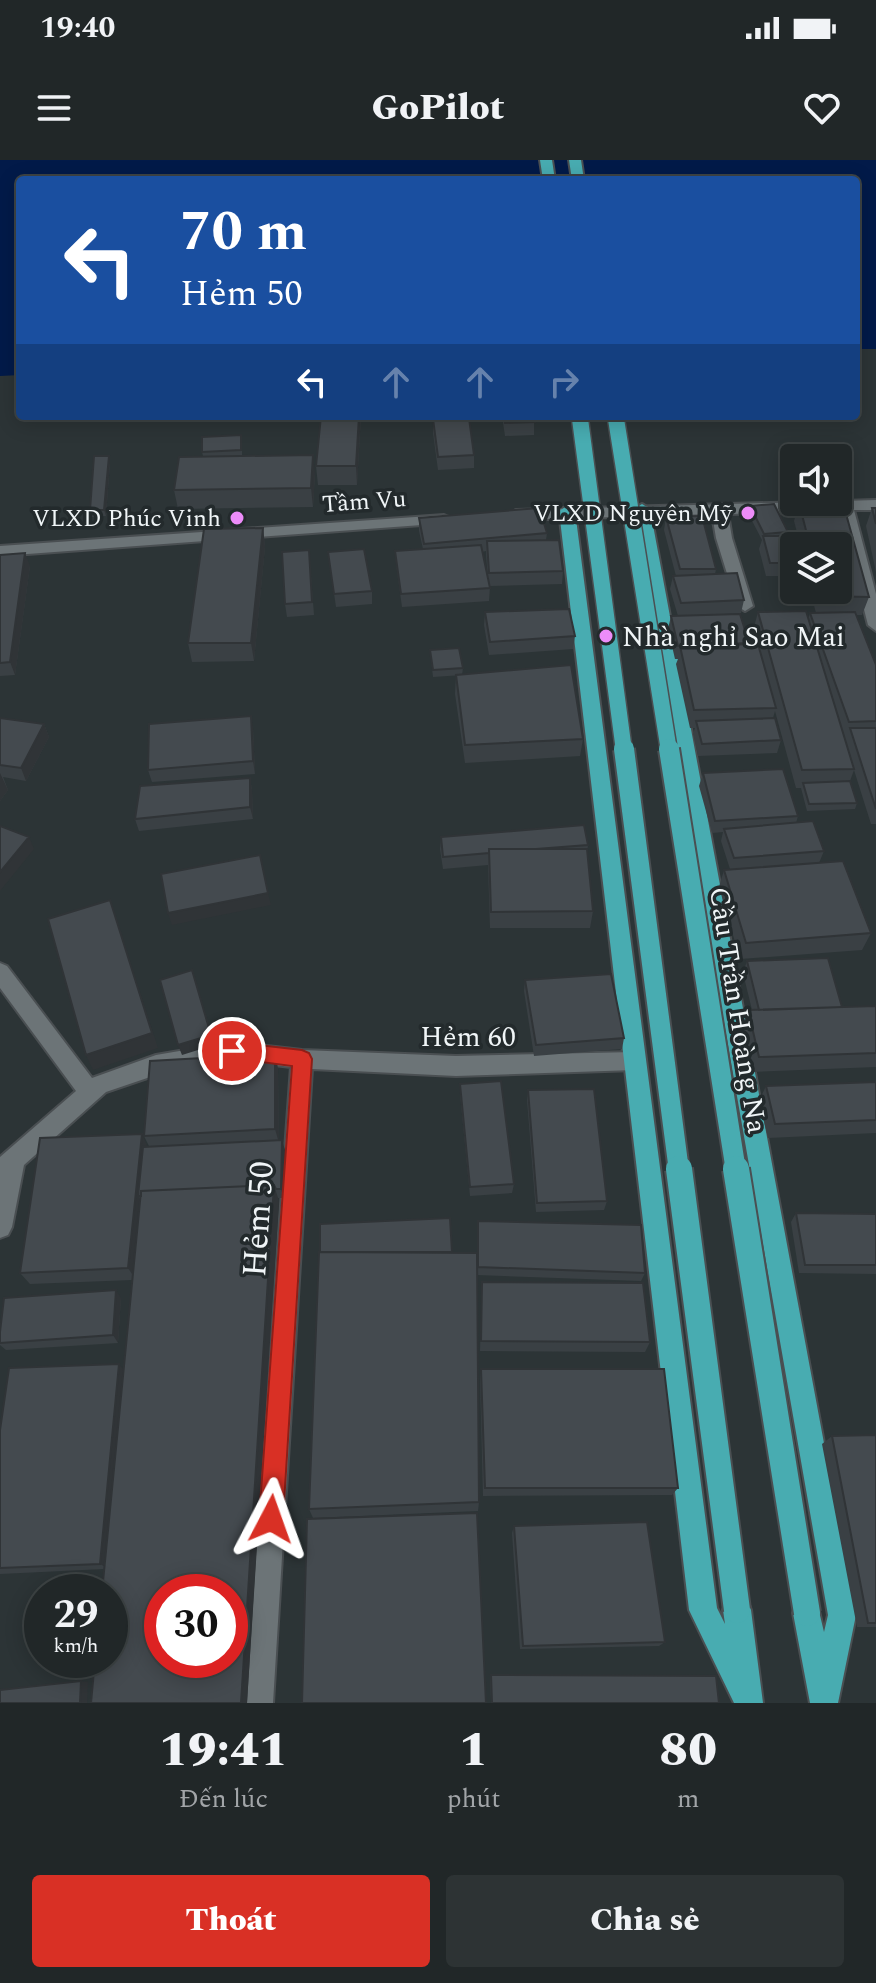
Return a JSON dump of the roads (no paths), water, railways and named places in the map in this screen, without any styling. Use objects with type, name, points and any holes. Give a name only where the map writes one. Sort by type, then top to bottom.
[{"type":"main road","points":[[581,420],[750,1703]]},
{"type":"main road","name":"Cầu Trần Hoàng Na","points":[[617,420],[823,1703]]},
{"type":"main road","points":[[642,509],[842,1615],[823,1703]]},
{"type":"main road","points":[[567,511],[703,1610],[750,1703]]},
{"type":"street","points":[[852,506],[876,505]]},
{"type":"street","points":[[504,515],[780,507]]},
{"type":"street","points":[[719,508],[724,538],[745,606]]},
{"type":"street","points":[[848,516],[876,625]]},
{"type":"street","name":"Tầm Vu","points":[[0,551],[457,519]]},
{"type":"street","points":[[0,972],[90,1093]]},
{"type":"street","points":[[0,1227],[7,1164],[99,1085],[156,1065],[232,1051],[302,1059]]},
{"type":"street","name":"Hẻm 60","points":[[302,1059],[456,1066],[635,1061]]},
{"type":"street","name":"Hẻm 50","points":[[259,1703],[302,1059]]},
{"type":"water","points":[[0,160],[876,160],[876,349],[860,349],[860,176],[16,176],[16,375],[0,376]]},
{"type":"place","name":"VLXD Nguyên Mỹ","points":[[748,513]]},
{"type":"place","name":"VLXD Phúc Vinh","points":[[237,518]]},
{"type":"place","name":"Nhà nghỉ Sao Mai","points":[[606,636]]}]
